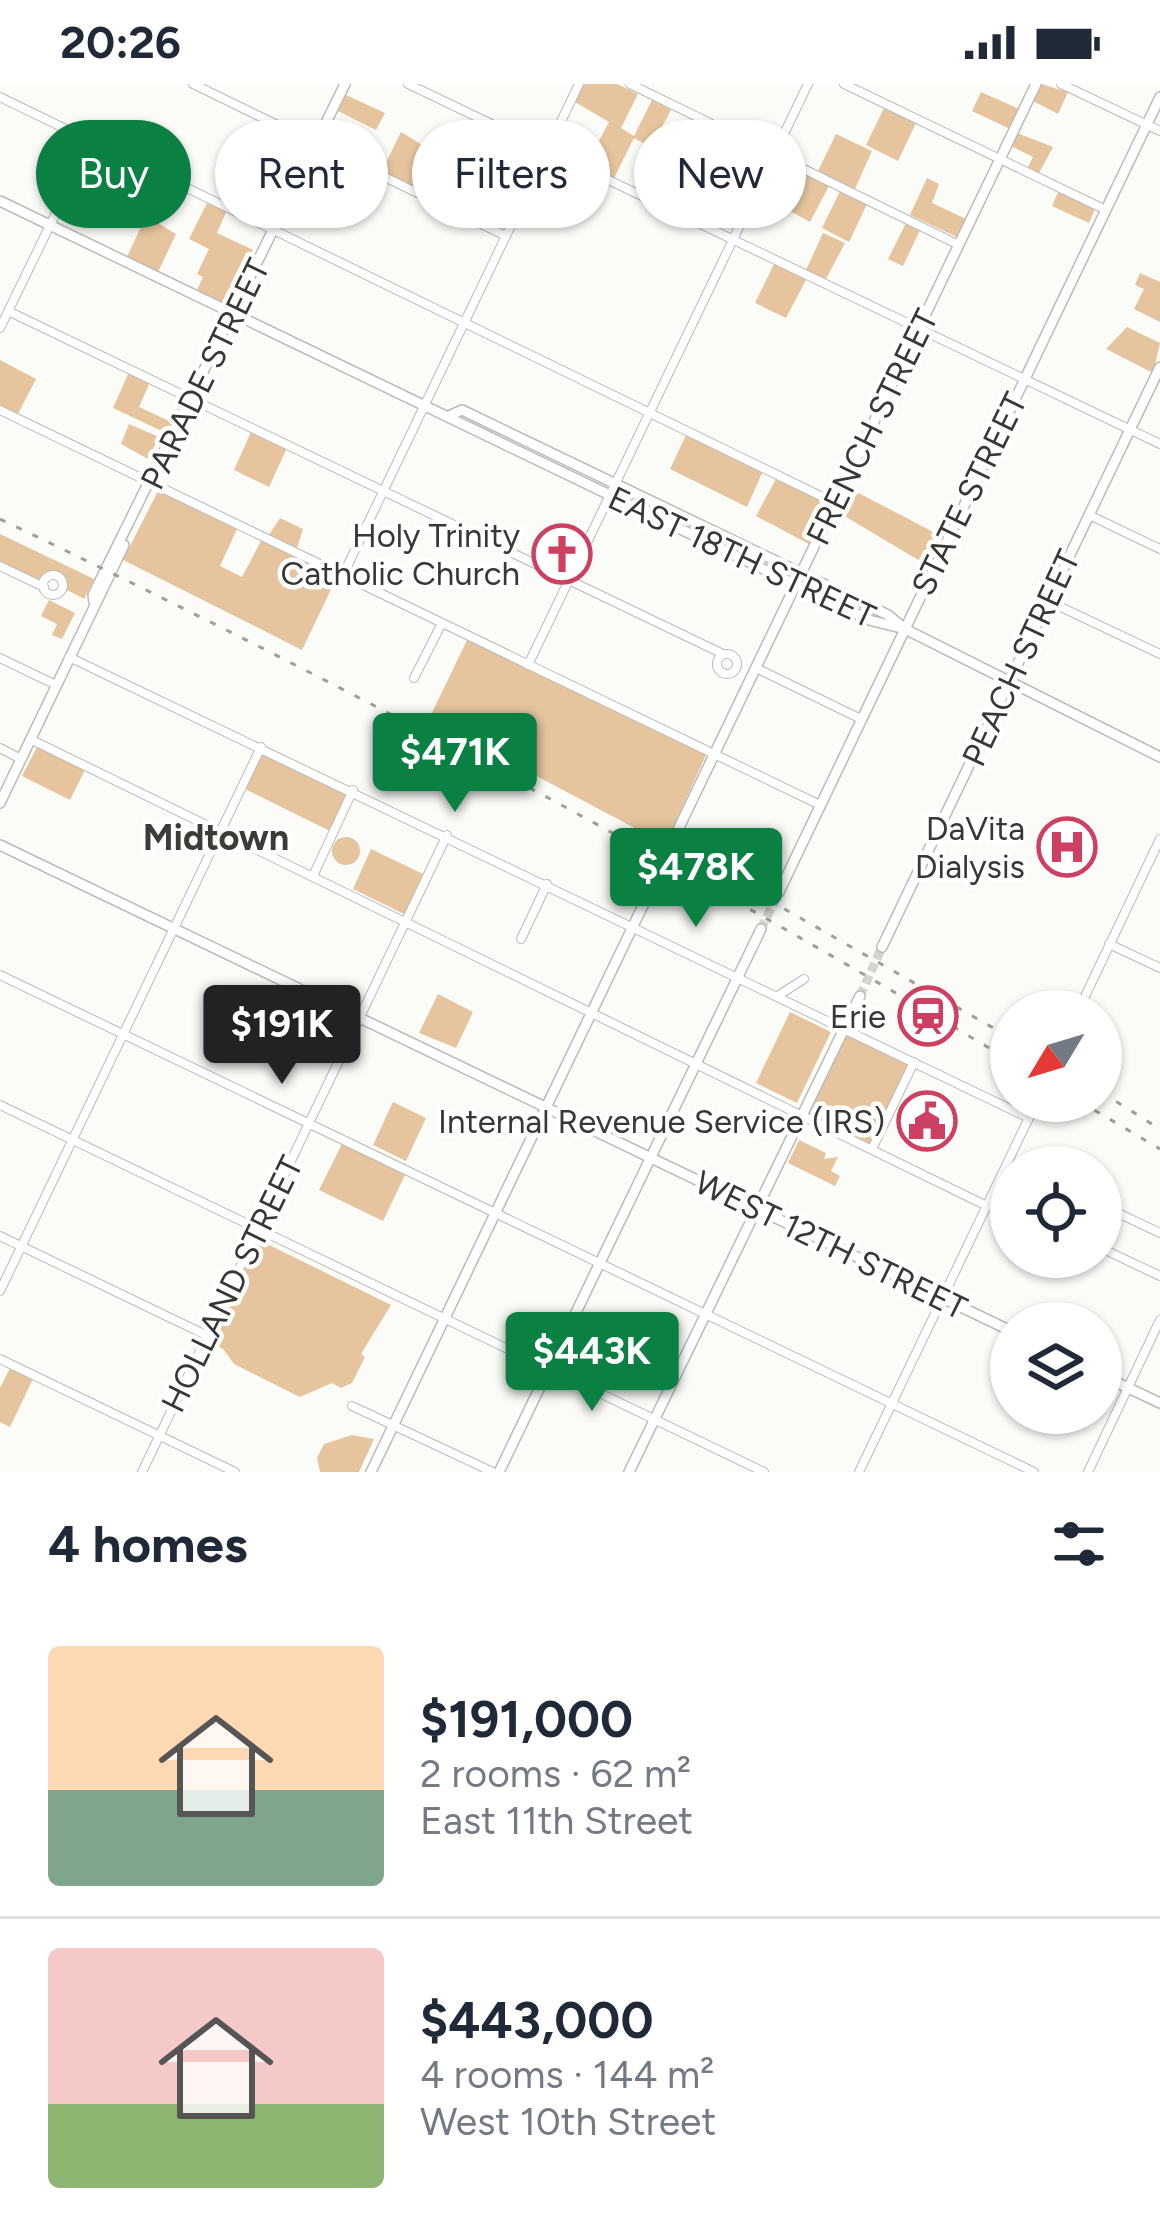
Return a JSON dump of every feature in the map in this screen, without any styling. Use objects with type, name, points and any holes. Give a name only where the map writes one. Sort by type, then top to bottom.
[{"type":"main road","name":"PARADE STREET","points":[[328,120],[345,84]]},
{"type":"main road","name":"FRENCH STREET","points":[[676,834],[1036,84]]},
{"type":"main road","name":"STATE STREET","points":[[778,892],[1160,97]]},
{"type":"main road","name":"EAST 18TH STREET","points":[[0,201],[36,219]]},
{"type":"main road","name":"EAST 18TH STREET","points":[[55,228],[452,415],[869,620],[905,629]]},
{"type":"main road","name":"PARADE STREET","points":[[0,802],[70,657],[93,595],[275,229]]},
{"type":"main road","name":"PEACH STREET","points":[[882,947],[1160,368]]},
{"type":"main road","name":"EAST 18TH STREET","points":[[452,415],[462,410],[801,573],[905,629]]},
{"type":"main road","points":[[905,629],[1160,757]]},
{"type":"main road","name":"WEST 12TH STREET","points":[[0,845],[990,1321]]},
{"type":"main road","points":[[370,1472],[658,872]]},
{"type":"main road","points":[[496,1472],[760,929]]},
{"type":"main road","points":[[629,1472],[860,996]]},
{"type":"main road","points":[[1122,1385],[1160,1403]]},
{"type":"street","points":[[193,84],[266,120]]},
{"type":"street","points":[[408,84],[483,120]]},
{"type":"street","points":[[562,120],[580,84]]},
{"type":"street","points":[[630,84],[704,120]]},
{"type":"street","points":[[791,120],[808,84]]},
{"type":"street","points":[[844,84],[1106,210]]},
{"type":"street","points":[[1061,84],[1160,131]]},
{"type":"street","points":[[0,97],[48,120]]},
{"type":"street","points":[[806,170],[959,244]]},
{"type":"street","points":[[388,179],[506,236]]},
{"type":"street","points":[[610,181],[1160,444]]},
{"type":"street","points":[[191,189],[835,503]]},
{"type":"street","points":[[0,328],[48,228]]},
{"type":"street","points":[[343,575],[510,228]]},
{"type":"street","points":[[529,665],[739,228]]},
{"type":"street","points":[[8,311],[722,653]]},
{"type":"street","points":[[0,410],[820,805]]},
{"type":"street","points":[[1089,515],[1160,549]]},
{"type":"street","points":[[0,566],[44,586]]},
{"type":"street","points":[[1048,601],[1160,654]]},
{"type":"street","points":[[415,678],[442,623]]},
{"type":"street","points":[[70,657],[990,1099]]},
{"type":"street","points":[[0,658],[56,686]]},
{"type":"street","points":[[755,668],[861,719]]},
{"type":"street","points":[[30,739],[987,1206]]},
{"type":"street","points":[[0,1291],[261,747]]},
{"type":"street","points":[[0,748],[21,758]]},
{"type":"street","points":[[313,876],[353,790]]},
{"type":"street","name":"HOLLAND STREET","points":[[142,1472],[447,836]]},
{"type":"street","points":[[1088,990],[1156,859],[1160,839]]},
{"type":"street","points":[[521,939],[547,884]]},
{"type":"street","points":[[1109,944],[1160,968]]},
{"type":"street","points":[[0,975],[1034,1472]]},
{"type":"street","points":[[778,996],[804,979]]},
{"type":"street","points":[[872,1149],[914,1062]]},
{"type":"street","points":[[0,1105],[764,1472]]},
{"type":"street","points":[[859,1472],[990,1200]]},
{"type":"street","points":[[1122,1215],[1160,1233]]},
{"type":"street","points":[[0,1235],[208,1336]]},
{"type":"street","points":[[1122,1258],[1160,1276]]},
{"type":"street","points":[[1088,1472],[1160,1320]]},
{"type":"street","points":[[0,1359],[235,1472]]},
{"type":"street","points":[[352,1406],[496,1472]]},
{"type":"shaded area","points":[[584,84],[617,84],[638,94],[621,128],[634,138],[614,178],[610,176],[610,120],[575,102]]},
{"type":"shaded area","points":[[1041,84],[1068,92],[1058,114],[1033,101]]},
{"type":"shaded area","points":[[981,92],[1019,109],[1010,129],[972,111]]},
{"type":"shaded area","points":[[346,95],[385,113],[381,120],[356,120],[338,111]]},
{"type":"shaded area","points":[[652,100],[671,110],[666,120],[642,120]]},
{"type":"shaded area","points":[[884,108],[916,123],[898,161],[866,145]]},
{"type":"shaded area","points":[[401,132],[412,139],[412,185],[388,174],[388,159]]},
{"type":"shaded area","points":[[1017,133],[1053,147],[1039,173],[1028,167],[1033,157],[1011,146]]},
{"type":"shaded area","points":[[836,134],[872,151],[855,189],[818,171]]},
{"type":"shaded area","points":[[806,175],[829,186],[810,222],[806,220]]},
{"type":"shaded area","points":[[927,178],[939,184],[932,203],[966,219],[957,237],[910,215]]},
{"type":"shaded area","points":[[840,191],[867,204],[849,242],[822,228]]},
{"type":"shaded area","points":[[1058,192],[1095,209],[1089,223],[1052,206]]},
{"type":"shaded area","points":[[208,201],[215,204],[217,233],[253,250],[223,303],[197,290],[203,277],[197,274],[209,249],[189,239]]},
{"type":"shaded area","points":[[906,223],[920,230],[903,266],[888,259]]},
{"type":"shaded area","points":[[140,228],[166,228],[176,234],[158,272],[127,257]]},
{"type":"shaded area","points":[[823,233],[845,243],[826,279],[806,270]]},
{"type":"shaded area","points":[[774,264],[806,280],[786,318],[755,303]]},
{"type":"shaded area","points":[[1140,273],[1160,282],[1160,322],[1134,309],[1144,289],[1135,285]]},
{"type":"shaded area","points":[[1127,327],[1160,343],[1153,373],[1106,349]]},
{"type":"shaded area","points":[[0,360],[36,379],[18,414],[0,406]]},
{"type":"shaded area","points":[[129,372],[150,382],[139,407],[171,422],[166,433],[113,408]]},
{"type":"shaded area","points":[[129,424],[159,437],[148,459],[121,444]]},
{"type":"shaded area","points":[[252,430],[287,448],[269,487],[234,470]]},
{"type":"shaded area","points":[[688,431],[763,471],[747,507],[670,469]]},
{"type":"shaded area","points":[[777,477],[829,503],[809,544],[756,516]]},
{"type":"shaded area","points":[[847,487],[939,535],[925,564],[836,511]]},
{"type":"shaded area","points":[[158,491],[237,529],[220,566],[242,577],[261,541],[337,577],[302,650],[123,560]]},
{"type":"shaded area","points":[[280,518],[303,529],[297,548],[269,535]]},
{"type":"shaded area","points":[[0,534],[94,579],[84,599],[67,590],[62,573],[50,572],[37,580],[0,563]]},
{"type":"shaded area","points":[[49,600],[75,613],[62,639],[52,635],[57,624],[41,616]]},
{"type":"shaded area","points":[[467,640],[706,755],[671,832],[661,842],[429,719]]},
{"type":"shaded area","points":[[37,747],[85,770],[70,800],[22,776]]},
{"type":"shaded area","points":[[263,752],[348,792],[330,831],[245,789]]},
{"type":"shaded area","points":[[346,837],[356,841],[360,851],[356,861],[346,865],[336,861],[332,851],[336,841]]},
{"type":"shaded area","points":[[371,849],[423,874],[404,914],[353,889]]},
{"type":"shaded area","points":[[438,994],[473,1012],[456,1048],[419,1033]]},
{"type":"shaded area","points":[[790,1012],[831,1032],[797,1103],[756,1083]]},
{"type":"shaded area","points":[[847,1035],[908,1065],[870,1144],[809,1114]]},
{"type":"shaded area","points":[[393,1102],[426,1118],[406,1161],[373,1145]]},
{"type":"shaded area","points":[[799,1140],[826,1153],[824,1159],[838,1157],[831,1171],[840,1176],[835,1186],[788,1163]]},
{"type":"shaded area","points":[[342,1144],[405,1175],[383,1221],[319,1190]]},
{"type":"shaded area","points":[[263,1242],[391,1305],[361,1354],[365,1357],[352,1383],[341,1388],[332,1383],[300,1397],[234,1364],[223,1349],[209,1342],[255,1246]]},
{"type":"shaded area","points":[[10,1368],[33,1379],[10,1427],[0,1422],[0,1388]]},
{"type":"shaded area","points":[[352,1435],[374,1439],[359,1472],[320,1472],[317,1458],[324,1444]]},
{"type":"tunnel","points":[[659,872],[676,834]]},
{"type":"tunnel","points":[[761,929],[779,892]]},
{"type":"tunnel","points":[[860,996],[882,947]]},
{"type":"railway","points":[[0,519],[512,778],[990,1049]]},
{"type":"railway","points":[[753,891],[990,1026]]},
{"type":"railway","points":[[1122,1105],[1160,1129]]},
{"type":"railway","points":[[1114,1122],[1160,1149]]},
{"type":"place","name":"Holy Trinity Catholic Church","points":[[562,554]]},
{"type":"place","name":"DaVita Dialysis","points":[[1067,847]]},
{"type":"place","name":"Erie","points":[[928,1016]]},
{"type":"place","name":"Internal Revenue Service (IRS)","points":[[927,1121]]},
{"type":"district","name":"Midtown","points":[[216,837]]}]
